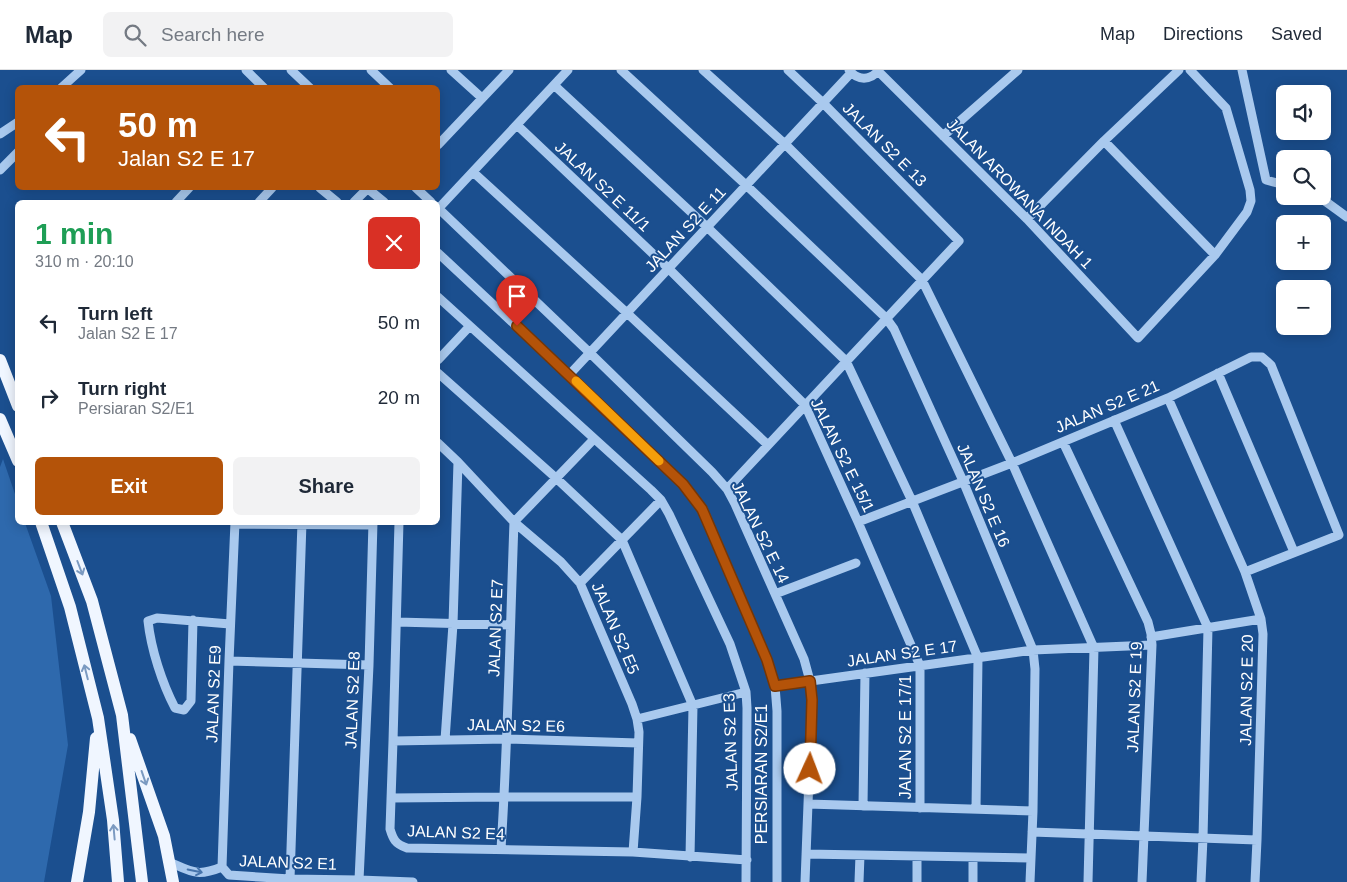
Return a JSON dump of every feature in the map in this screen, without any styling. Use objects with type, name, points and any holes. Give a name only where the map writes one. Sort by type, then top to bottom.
[{"type":"main road","points":[[0,360],[15,398]]},
{"type":"main road","points":[[0,419],[4,438],[15,456]]},
{"type":"main road","points":[[42,525],[70,607],[98,718],[113,820],[118,881]]},
{"type":"main road","points":[[63,525],[92,601],[122,715],[164,836],[173,882]]},
{"type":"main road","points":[[122,715],[142,880]]},
{"type":"main road","points":[[78,882],[89,812],[98,718]]},
{"type":"street","points":[[64,85],[81,70]]},
{"type":"street","points":[[246,70],[261,85]]},
{"type":"street","points":[[291,70],[307,85]]},
{"type":"street","points":[[371,70],[387,85]]},
{"type":"street","points":[[451,70],[482,98]]},
{"type":"street","points":[[440,139],[509,70]]},
{"type":"street","points":[[440,203],[473,172],[568,70]]},
{"type":"street","name":"JALAN S2 E 16","points":[[621,70],[746,185],[886,318],[894,329],[963,481],[1033,650],[1036,669],[1030,882]]},
{"type":"street","points":[[703,70],[785,144],[922,280],[1012,463],[1094,648],[1088,882]]},
{"type":"street","name":"JALAN S2 E 13","points":[[788,70],[959,241],[922,280]]},
{"type":"street","points":[[943,136],[1018,70]]},
{"type":"street","points":[[1027,219],[1104,141],[1179,70]]},
{"type":"street","points":[[1104,141],[1215,255],[1247,212],[1251,201],[1250,190],[1226,108],[1190,70]]},
{"type":"street","points":[[1242,70],[1266,180],[1276,183]]},
{"type":"street","points":[[850,71],[858,77],[869,78],[878,71]]},
{"type":"street","name":"JALAN S2 E 11","points":[[570,375],[823,103],[850,71]]},
{"type":"street","name":"JALAN AROWANA INDAH 1","points":[[878,71],[1027,219],[1138,338],[1215,255]]},
{"type":"street","points":[[554,85],[846,361],[912,501],[978,658],[976,809]]},
{"type":"street","points":[[0,134],[15,124]]},
{"type":"street","name":"JALAN S2 E 11/1","points":[[517,125],[669,269]]},
{"type":"street","points":[[0,170],[15,155]]},
{"type":"street","points":[[473,172],[628,313],[768,445]]},
{"type":"street","points":[[178,200],[187,190]]},
{"type":"street","points":[[261,200],[270,190]]},
{"type":"street","points":[[322,190],[335,200]]},
{"type":"street","points":[[356,200],[366,190]]},
{"type":"street","points":[[370,190],[382,200]]},
{"type":"street","name":"JALAN S2 E 14","points":[[418,190],[429,200]]},
{"type":"street","points":[[1330,205],[1347,217]]},
{"type":"street","name":"JALAN S2 E 14","points":[[440,211],[712,472],[735,504],[804,659],[810,681],[812,700],[805,882]]},
{"type":"street","name":"PERSIARAN S2/E1","points":[[440,255],[570,375],[683,484],[702,509],[767,660],[775,686],[777,711],[777,882]]},
{"type":"street","name":"JALAN S2 E 15/1","points":[[669,269],[805,405],[920,666]]},
{"type":"street","points":[[726,489],[922,280]]},
{"type":"street","name":"JALAN S2 E3","points":[[440,304],[469,327],[661,500],[669,514],[730,644],[746,692],[746,882]]},
{"type":"street","points":[[440,358],[469,327]]},
{"type":"street","name":"JALAN S2 E 21","points":[[858,522],[1012,463],[1168,398],[1251,357],[1262,358],[1271,365],[1339,535],[1294,552]]},
{"type":"street","points":[[1218,373],[1294,552],[1245,572]]},
{"type":"street","points":[[440,375],[556,478],[622,540],[693,706],[690,857]]},
{"type":"street","name":"JALAN S2 E 20","points":[[1168,398],[1245,572],[1261,618],[1263,634],[1255,882]]},
{"type":"street","points":[[1114,420],[1208,628],[1201,882]]},
{"type":"street","points":[[514,522],[594,439]]},
{"type":"street","name":"JALAN S2 E 19","points":[[1063,442],[1148,622],[1152,641],[1142,882]]},
{"type":"street","name":"JALAN S2 E5","points":[[440,445],[514,522],[561,562],[580,583],[637,719],[637,798],[633,852]]},
{"type":"street","points":[[445,740],[453,624],[458,462]]},
{"type":"street","points":[[580,583],[661,500]]},
{"type":"street","name":"JALAN S2 E7","points":[[501,849],[507,739],[514,522]]},
{"type":"street","name":"JALAN S2 E9","points":[[222,867],[228,661],[235,525]]},
{"type":"street","points":[[290,879],[302,525]]},
{"type":"street","name":"JALAN S2 E8","points":[[359,880],[369,666],[373,525]]},
{"type":"street","name":"JALAN S2 E4","points":[[399,525],[390,829],[393,838],[399,845],[407,848],[633,852],[747,860]]},
{"type":"street","points":[[775,594],[856,563]]},
{"type":"street","points":[[193,620],[191,701],[184,710],[175,708],[168,694],[150,636],[148,621],[158,618],[193,620],[230,624]]},
{"type":"street","name":"JALAN S2 E 17","points":[[775,686],[1033,650],[1094,648],[1152,641],[1261,618]]},
{"type":"street","points":[[397,622],[510,625]]},
{"type":"street","points":[[228,661],[369,666]]},
{"type":"street","name":"JALAN S2 E 17/1","points":[[920,666],[920,808]]},
{"type":"street","points":[[863,806],[865,674]]},
{"type":"street","points":[[637,719],[746,692]]},
{"type":"street","name":"JALAN S2 E6","points":[[393,740],[507,739],[638,743]]},
{"type":"street","points":[[391,798],[637,798]]},
{"type":"street","points":[[808,804],[1033,811]]},
{"type":"street","points":[[1032,832],[1257,840]]},
{"type":"street","points":[[806,854],[1030,858]]},
{"type":"street","points":[[859,882],[860,855]]},
{"type":"street","points":[[917,856],[917,882]]},
{"type":"street","points":[[973,857],[973,882]]},
{"type":"street","name":"JALAN S2 E1","points":[[169,862],[190,871],[202,873],[222,867],[230,875],[290,879],[414,882]]},
{"type":"shaded area","points":[[3,459],[15,494],[15,525],[26,525],[51,596],[68,745],[44,882],[0,882],[0,467]]},
{"type":"slow traffic","points":[[576,381],[659,461]]},
{"type":"route","points":[[517,326],[683,484],[702,509],[767,660],[775,686],[810,681],[812,700],[810,769]]}]
